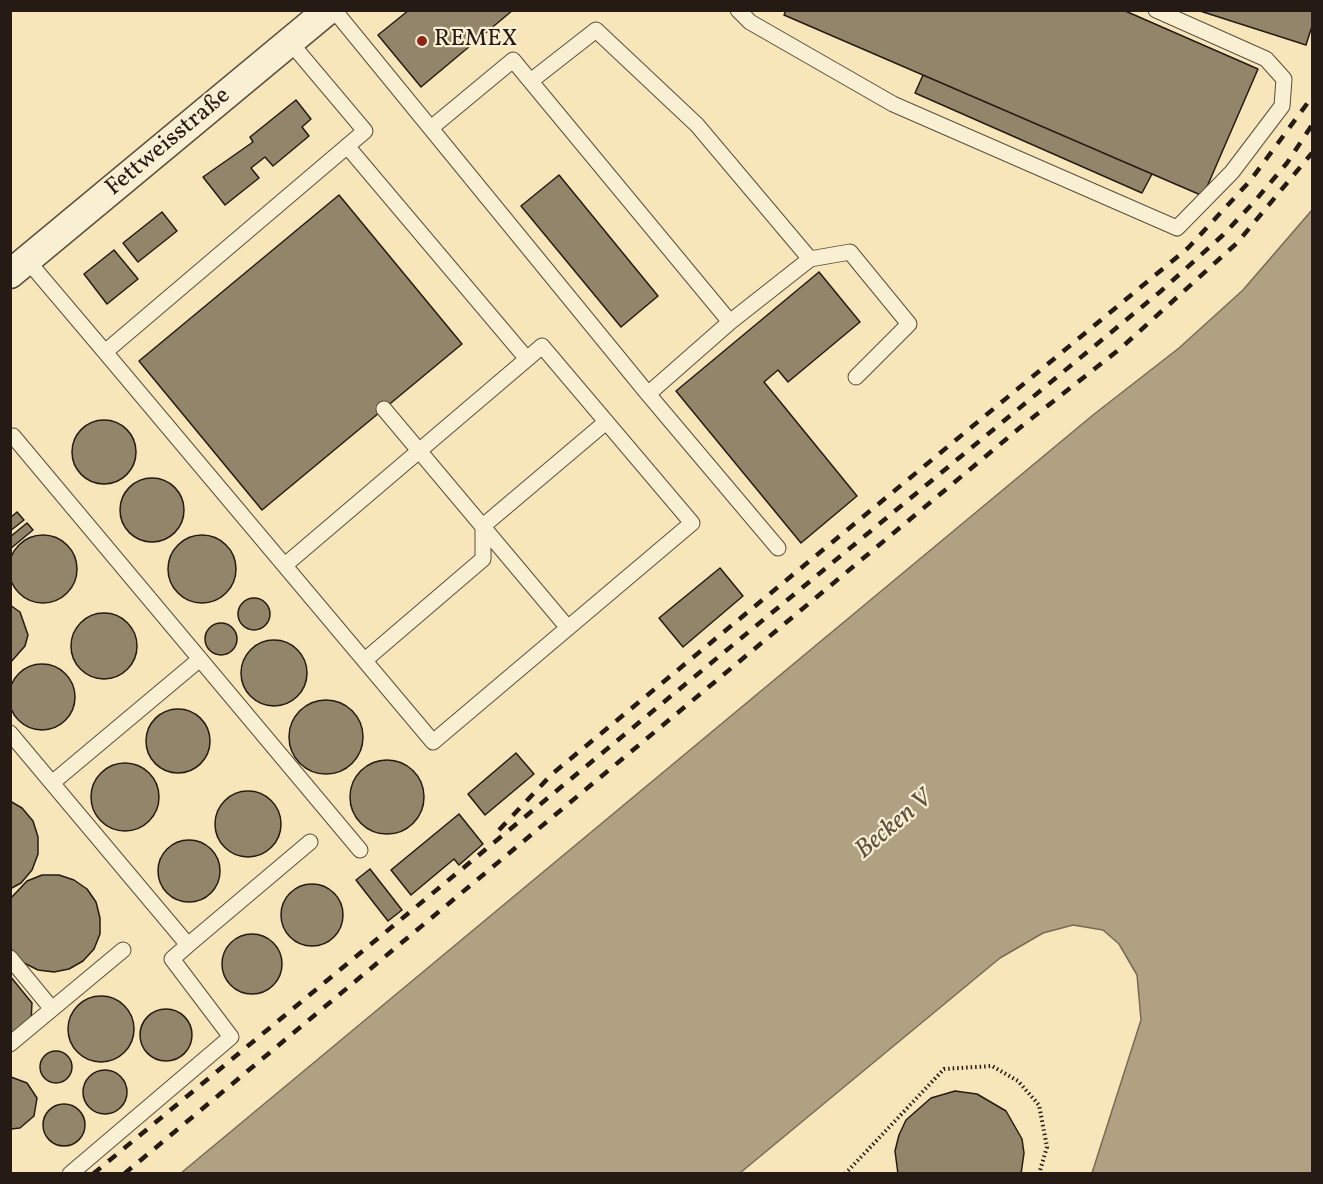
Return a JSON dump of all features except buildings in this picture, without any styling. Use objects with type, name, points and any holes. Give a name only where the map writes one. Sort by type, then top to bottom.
[{"type":"street","name":"Fettweisstraße","points":[[19,267],[328,10]]},
{"type":"lane","points":[[334,10],[648,394],[778,548]]},
{"type":"lane","points":[[738,10],[750,22],[893,104],[1178,228],[1232,172],[1282,106],[1284,79],[1266,59],[1156,10]]},
{"type":"lane","points":[[532,80],[596,30],[697,125],[810,259]]},
{"type":"lane","points":[[105,352],[365,131],[290,42]]},
{"type":"lane","points":[[431,128],[513,60],[532,80],[730,322]]},
{"type":"lane","points":[[347,146],[527,359]]},
{"type":"lane","points":[[648,394],[730,322],[810,259],[850,252],[909,324],[856,377]]},
{"type":"lane","points":[[19,267],[105,352],[434,742],[692,523],[542,346],[285,565]]},
{"type":"lane","points":[[384,409],[568,628]]},
{"type":"lane","points":[[365,660],[483,559],[483,526],[606,422]]},
{"type":"lane","points":[[11,436],[360,850]]},
{"type":"lane","points":[[52,783],[200,658]]},
{"type":"lane","points":[[10,734],[188,945]]},
{"type":"lane","points":[[70,1173],[231,1037],[172,959],[310,842]]},
{"type":"lane","points":[[10,1044],[123,950]]},
{"type":"lane","points":[[10,958],[52,1009]]},
{"type":"path","points":[[845,1173],[944,1069],[992,1066],[1018,1081],[1039,1105],[1047,1147],[1039,1173]]},
{"type":"water","name":"Becken V","points":[[1312,210],[1312,1173],[1092,1173],[1141,1020],[1137,975],[1119,944],[1103,930],[1073,925],[1043,933],[1000,958],[740,1173],[181,1173],[1093,415],[1179,348],[1243,290]]},
{"type":"railway","points":[[499,830],[552,774],[1188,248],[1250,181],[1312,97]]},
{"type":"railway","points":[[93,1174],[1161,291],[1223,235],[1254,202],[1287,163],[1312,125]]},
{"type":"railway","points":[[124,1174],[1022,426],[1121,348],[1237,243],[1312,153]]},
{"type":"place","name":"REMEX","points":[[422,41]]}]
